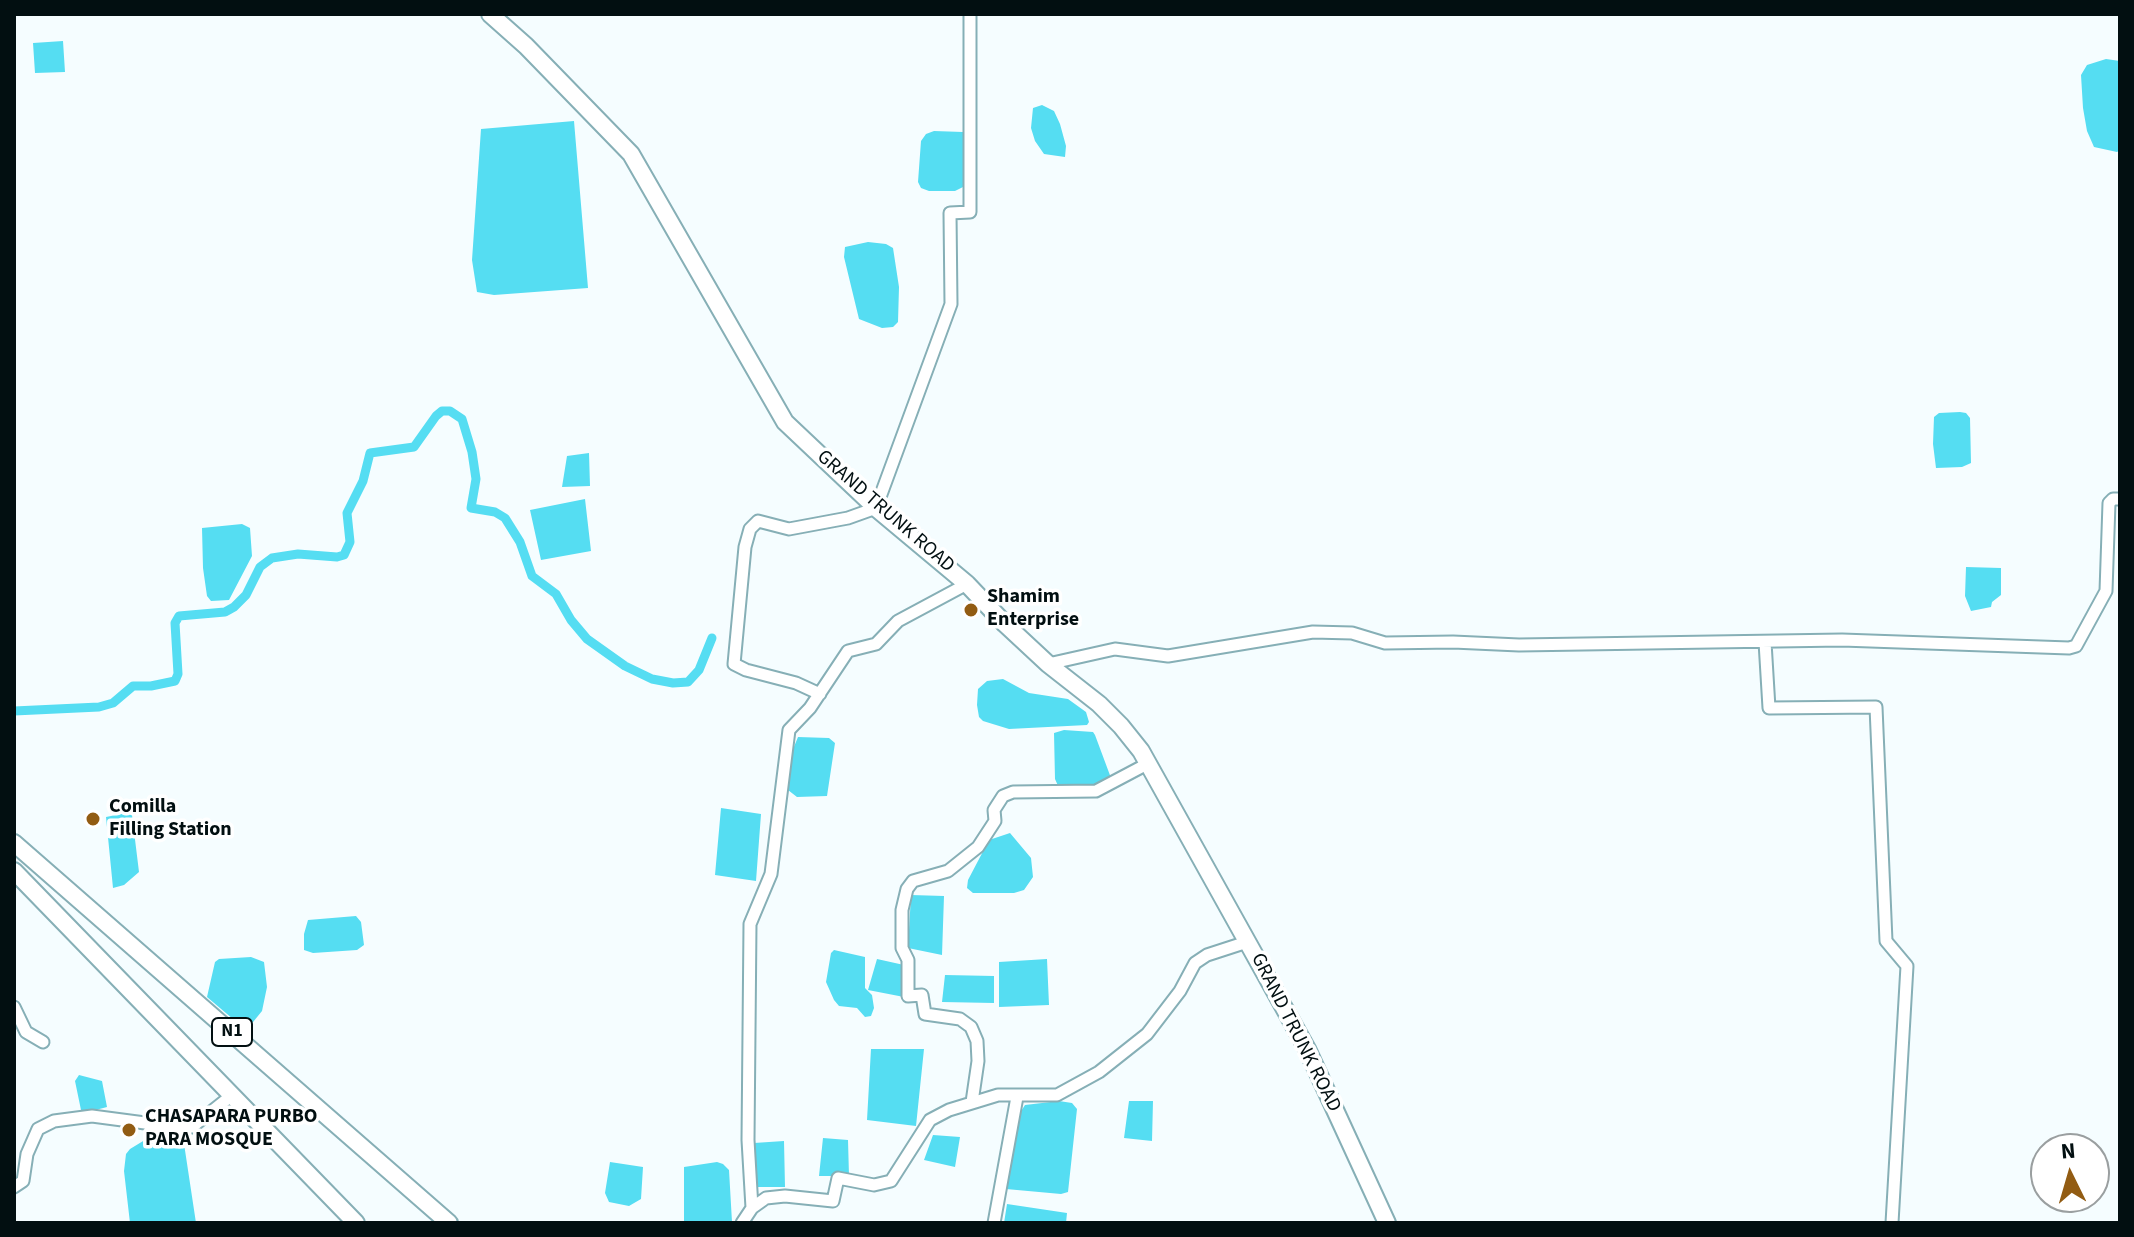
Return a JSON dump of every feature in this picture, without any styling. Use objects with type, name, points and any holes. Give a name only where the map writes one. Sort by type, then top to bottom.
[{"type":"highway","name":"GRAND TRUNK ROAD","points":[[490,14],[526,46],[631,154],[785,422],[876,508],[967,584],[1048,664],[1099,704],[1121,726],[1149,763],[1307,1049],[1387,1223]]},
{"type":"highway","name":"N1","points":[[14,843],[449,1223]]},
{"type":"highway","name":"N1","points":[[14,871],[356,1223]]},
{"type":"street","points":[[820,694],[796,683],[734,664],[745,547],[750,529],[758,521],[789,529],[848,518],[876,508],[951,304],[950,213],[970,212],[970,14]]},
{"type":"street","points":[[1048,664],[1115,649],[1168,656],[1313,632],[1352,633],[1385,643],[1519,645],[1842,640],[2076,646],[2106,591],[2109,503],[2120,499]]},
{"type":"street","points":[[752,1208],[748,1140],[750,924],[771,874],[789,730],[820,694],[848,651],[876,644],[898,621],[967,584]]},
{"type":"street","points":[[1765,642],[1769,708],[1876,707],[1886,941],[1907,966],[1892,1223]]},
{"type":"street","points":[[972,1102],[978,1061],[977,1041],[971,1027],[960,1019],[925,1014],[922,995],[908,996],[908,960],[902,948],[902,910],[907,889],[913,881],[948,871],[978,847],[995,821],[994,810],[1003,796],[1013,792],[1096,791],[1149,763]]},
{"type":"street","points":[[742,1223],[752,1208],[766,1198],[785,1196],[833,1201],[838,1178],[874,1185],[891,1181],[930,1120],[949,1110],[998,1095],[1057,1095],[1099,1072],[1147,1034],[1180,991],[1195,963],[1207,955],[1247,942]]},
{"type":"street","points":[[14,1007],[26,1032],[43,1042]]},
{"type":"street","points":[[14,1187],[23,1181],[27,1154],[38,1129],[54,1121],[92,1116],[145,1123],[162,1130],[192,1127],[231,1096]]},
{"type":"street","points":[[994,1223],[1017,1097]]},
{"type":"water","points":[[63,41],[65,72],[35,73],[33,43]]},
{"type":"water","points":[[2106,59],[2120,61],[2120,150],[2117,152],[2094,147],[2083,108],[2081,75],[2087,65]]},
{"type":"water","points":[[1042,105],[1054,111],[1060,124],[1066,146],[1065,157],[1044,154],[1035,141],[1031,128],[1033,108]]},
{"type":"water","points":[[574,121],[588,288],[494,295],[477,292],[472,260],[481,129]]},
{"type":"water","points":[[934,131],[963,132],[966,139],[963,187],[955,191],[929,191],[921,188],[918,182],[921,141],[926,134]]},
{"type":"water","points":[[868,242],[893,248],[899,287],[898,322],[893,327],[882,328],[859,319],[844,257],[845,247]]},
{"type":"water","points":[[1960,412],[1970,418],[1971,463],[1962,467],[1936,468],[1934,417],[1939,413]]},
{"type":"water","points":[[589,453],[590,486],[562,487],[567,456]]},
{"type":"water","points":[[585,499],[591,551],[541,560],[530,510]]},
{"type":"water","points":[[242,524],[250,528],[252,556],[229,600],[211,601],[207,596],[203,568],[202,528]]},
{"type":"water","points":[[1966,567],[2001,568],[2001,595],[1992,602],[1991,607],[1971,611],[1965,596]]},
{"type":"water","points":[[1003,679],[1029,693],[1068,699],[1086,712],[1089,722],[1087,725],[1009,729],[983,721],[977,705],[978,689],[987,681]]},
{"type":"water","points":[[1064,730],[1093,732],[1111,778],[1097,787],[1059,788],[1055,779],[1054,733]]},
{"type":"water","points":[[798,737],[829,738],[835,743],[827,796],[797,797],[788,790],[791,754]]},
{"type":"water","points":[[721,808],[761,814],[756,881],[715,875]]},
{"type":"water","points":[[126,813],[132,815],[139,872],[124,885],[113,888],[106,817]]},
{"type":"water","points":[[1010,833],[1031,858],[1033,877],[1024,890],[1014,893],[973,893],[967,888],[968,880],[989,840]]},
{"type":"water","points":[[911,895],[944,896],[942,955],[908,948]]},
{"type":"water","points":[[356,916],[361,922],[364,945],[357,950],[313,953],[304,950],[308,920]]},
{"type":"water","points":[[834,950],[865,957],[865,988],[872,995],[874,1008],[871,1016],[865,1017],[857,1008],[839,1006],[834,1000],[826,982]]},
{"type":"water","points":[[251,957],[264,962],[267,987],[262,1011],[249,1027],[240,1025],[207,997],[215,962],[219,959]]},
{"type":"water","points":[[877,959],[904,965],[904,997],[868,990]]},
{"type":"water","points":[[1047,959],[1049,1005],[999,1007],[999,962]]},
{"type":"water","points":[[945,975],[994,976],[994,1003],[942,1002]]},
{"type":"water","points":[[871,1049],[924,1049],[916,1126],[867,1120]]},
{"type":"water","points":[[79,1075],[102,1081],[107,1107],[88,1112],[81,1110],[75,1081]]},
{"type":"water","points":[[1059,1101],[1072,1103],[1077,1109],[1068,1192],[1006,1189],[1016,1119],[1025,1105]]},
{"type":"water","points":[[1129,1101],[1153,1101],[1152,1141],[1124,1138]]},
{"type":"water","points":[[177,1133],[183,1137],[196,1223],[130,1223],[124,1171],[126,1154],[153,1135]]},
{"type":"water","points":[[933,1135],[960,1137],[955,1167],[924,1160]]},
{"type":"water","points":[[823,1138],[848,1140],[849,1176],[819,1176]]},
{"type":"water","points":[[784,1141],[785,1187],[755,1187],[754,1143]]},
{"type":"water","points":[[610,1162],[643,1167],[641,1199],[629,1206],[609,1202],[605,1193]]},
{"type":"water","points":[[717,1162],[729,1170],[732,1222],[684,1223],[684,1167]]},
{"type":"water","points":[[1007,1204],[1067,1213],[1066,1223],[1004,1223]]},
{"type":"waterway","points":[[14,711],[99,707],[113,703],[133,686],[175,681],[178,674],[175,623],[179,616],[225,612],[234,607],[246,595],[260,567],[272,558],[298,554],[344,555],[350,542],[347,513],[363,481],[370,453],[414,447],[442,411],[450,411],[462,419],[472,452],[476,479],[471,508],[495,512],[505,518],[520,542],[532,576],[556,594],[587,639],[625,666],[652,679],[673,683],[688,682],[699,670],[712,638]]},
{"type":"place","name":"Shamim Enterprise","points":[[971,610]]},
{"type":"place","name":"Comilla Filling Station","points":[[93,819]]},
{"type":"place","name":"CHASAPARA PURBO PARA MOSQUE","points":[[129,1130]]}]
